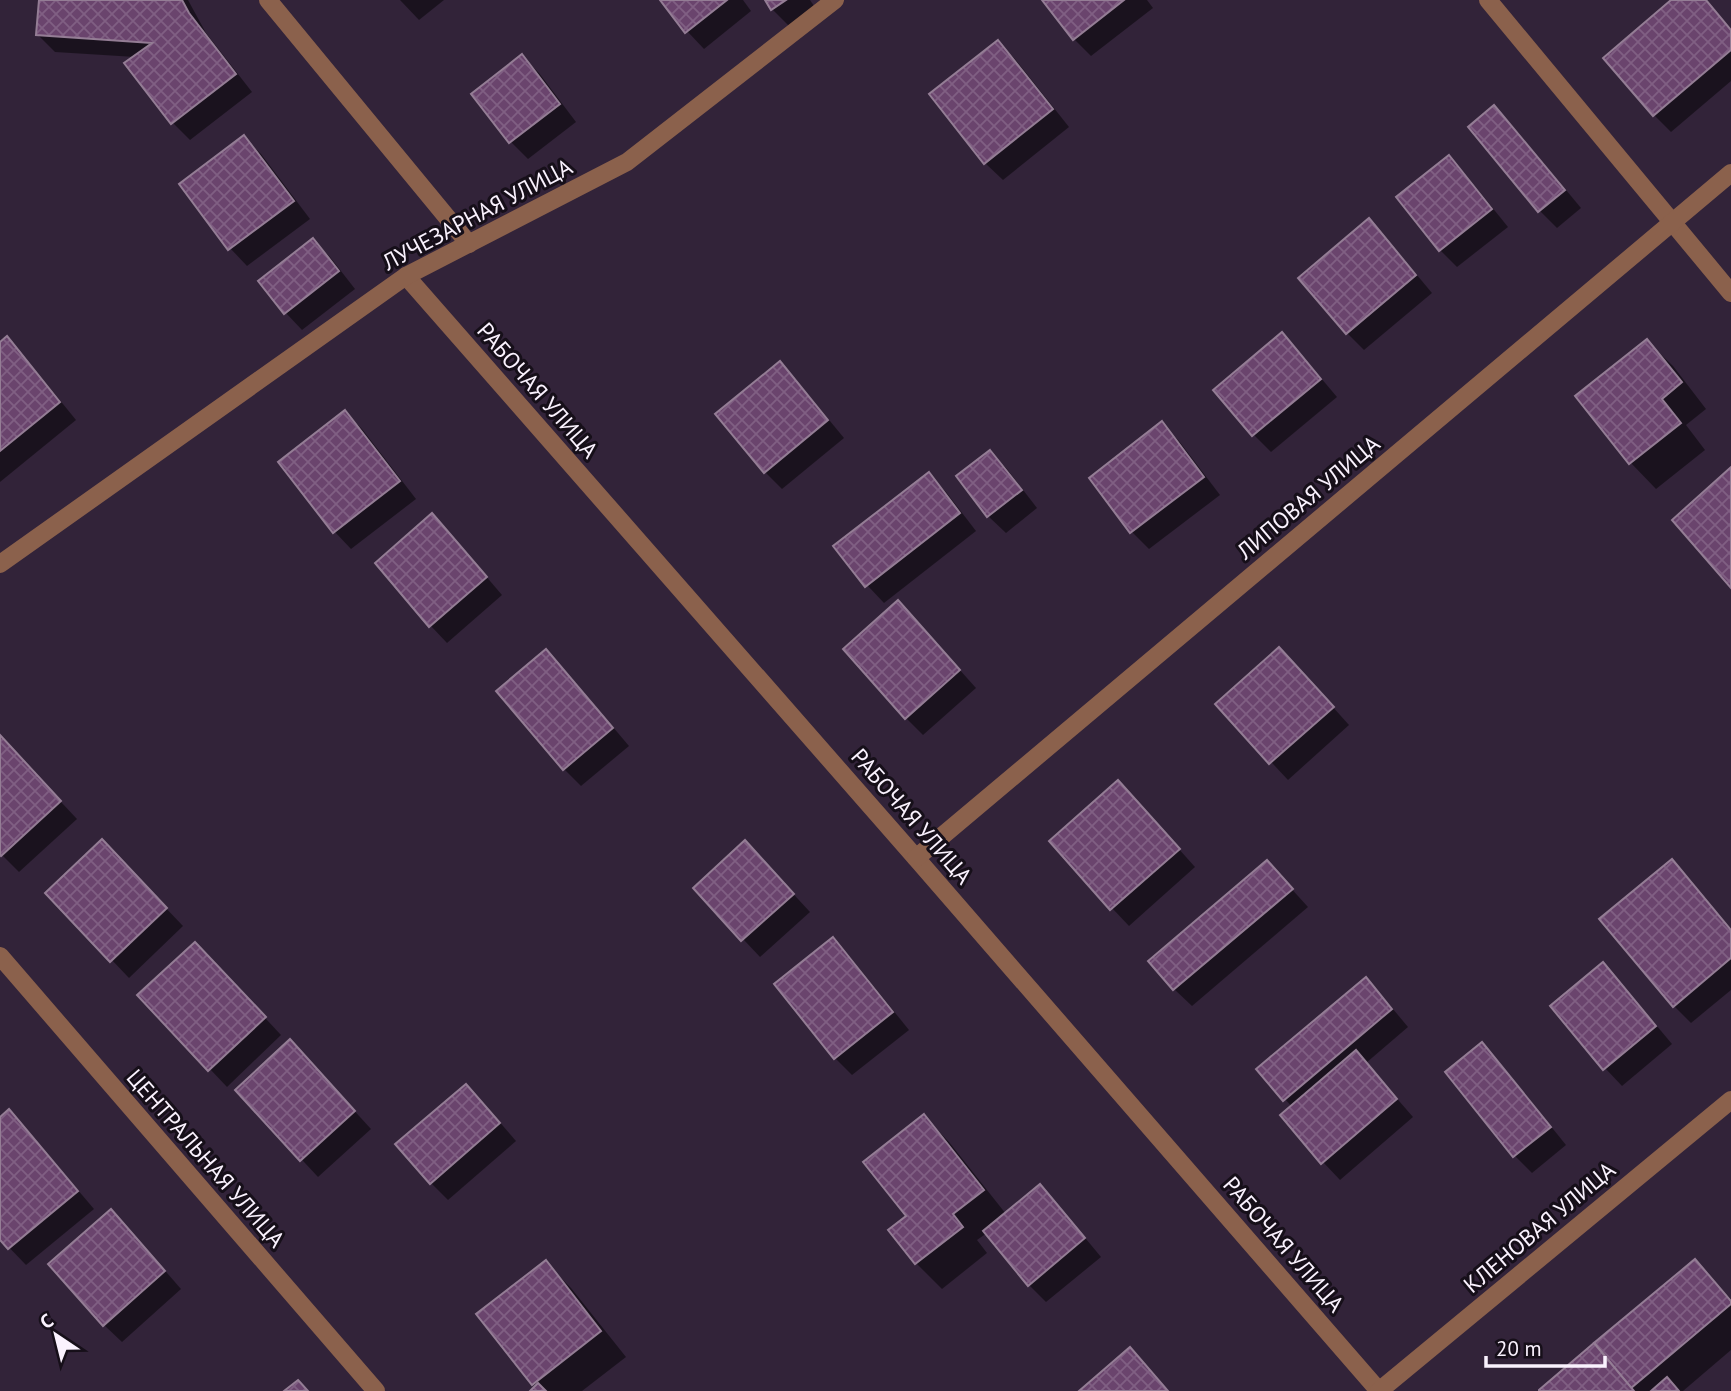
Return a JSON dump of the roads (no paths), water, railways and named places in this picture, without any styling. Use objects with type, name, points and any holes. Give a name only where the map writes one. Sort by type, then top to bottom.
[{"type":"street","points":[[268,0],[469,244]]},
{"type":"street","name":"ЛУЧЕЗАРНАЯ УЛИЦА","points":[[0,564],[406,276],[627,162],[835,0]]},
{"type":"street","points":[[1488,0],[1731,293]]},
{"type":"street","name":"ЛИПОВАЯ УЛИЦА","points":[[916,858],[1731,173]]},
{"type":"street","name":"РАБОЧАЯ УЛИЦА","points":[[406,276],[1379,1391]]},
{"type":"street","name":"ЦЕНТРАЛЬНАЯ УЛИЦА","points":[[0,956],[376,1391]]},
{"type":"street","name":"КЛЕНОВАЯ УЛИЦА","points":[[1379,1391],[1731,1100]]}]
